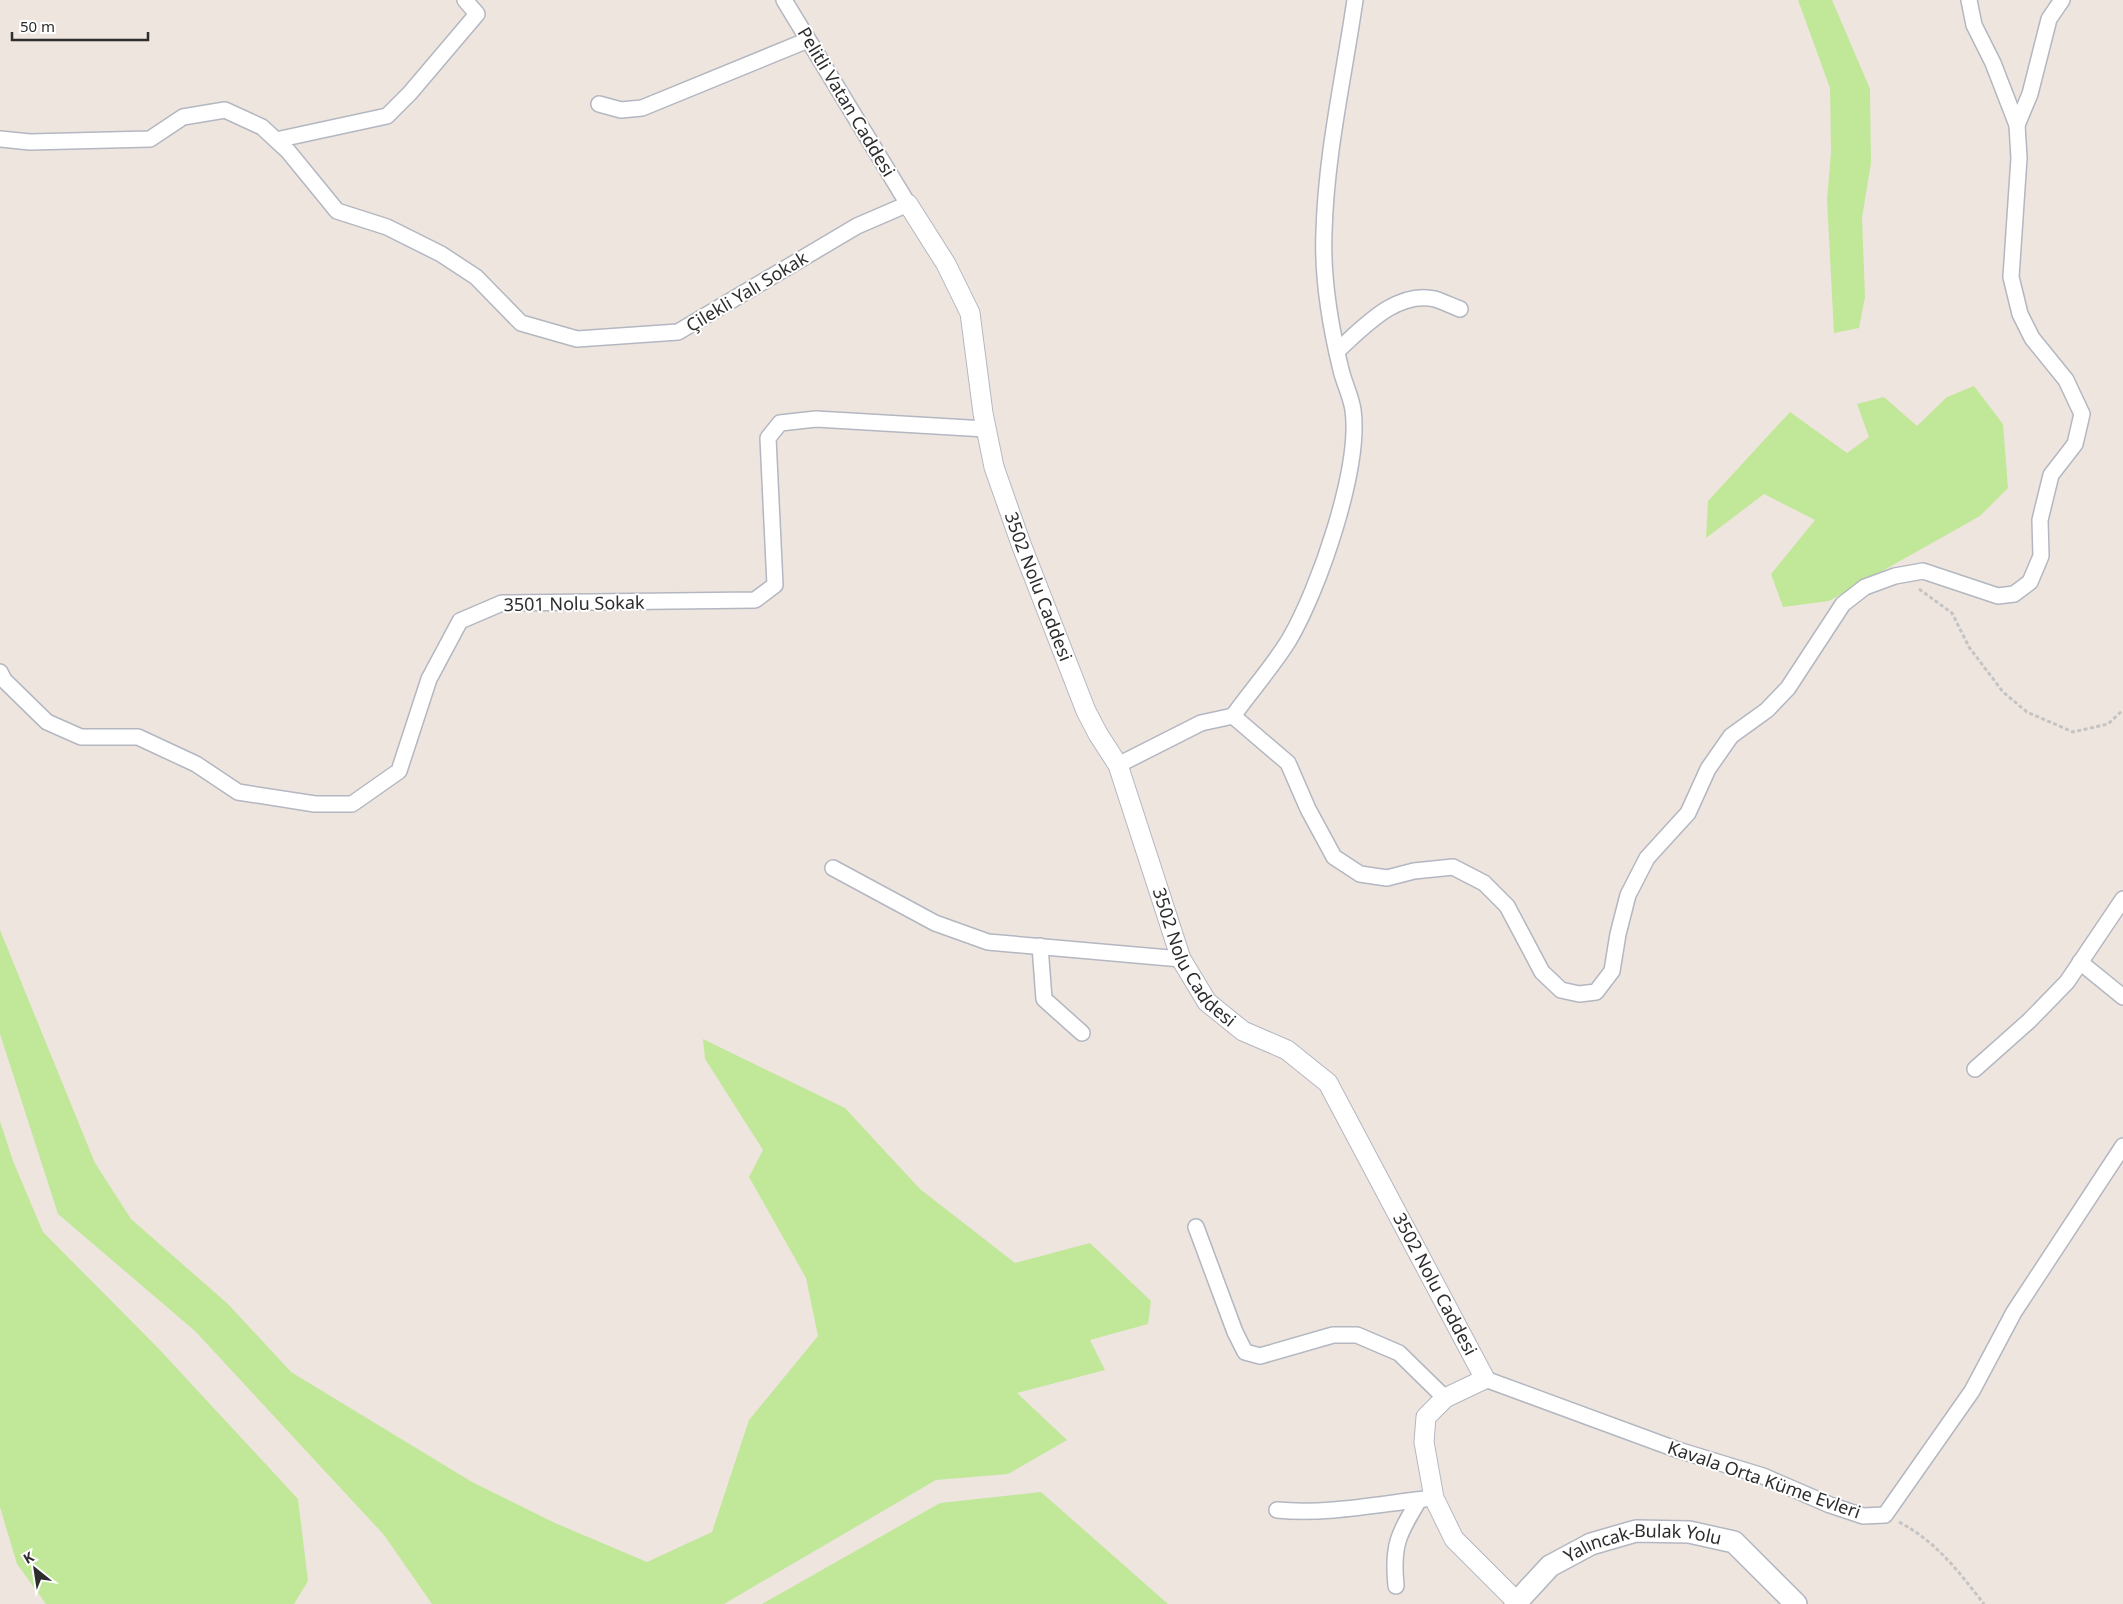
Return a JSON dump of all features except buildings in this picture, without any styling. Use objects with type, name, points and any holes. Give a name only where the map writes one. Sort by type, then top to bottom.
[{"type":"main road","name":"Yalıncak-Bulak Yolu","points":[[1516,1602],[1550,1566],[1591,1544],[1636,1531],[1689,1532],[1734,1542],[1796,1604]]},
{"type":"street","points":[[276,140],[387,116],[410,93],[477,14],[465,0]]},
{"type":"street","name":"Pelitli Vatan Caddesi","points":[[784,0],[908,204]]},
{"type":"street","points":[[1118,765],[1201,723],[1233,716],[1289,640],[1320,574],[1347,482],[1354,445],[1353,409],[1337,351],[1325,284],[1324,232],[1328,178],[1355,0]]},
{"type":"street","points":[[1233,716],[1288,763],[1308,809],[1334,857],[1360,874],[1387,878],[1414,871],[1453,866],[1484,883],[1507,906],[1542,972],[1561,990],[1579,994],[1596,992],[1612,971],[1618,934],[1628,895],[1648,858],[1688,813],[1708,769],[1730,736],[1767,710],[1788,688],[1843,604],[1865,587],[1894,576],[1923,571],[1998,596],[2014,594],[2030,582],[2040,556],[2040,520],[2051,475],[2075,444],[2082,414],[2066,380],[2032,338],[2020,314],[2011,277],[2019,158],[2017,124],[1993,63],[1974,25],[1969,0]]},
{"type":"street","points":[[2017,124],[2030,94],[2049,19],[2062,0]]},
{"type":"street","points":[[599,104],[621,110],[642,108],[808,40]]},
{"type":"street","name":"Çilekli Yalı Sokak","points":[[0,139],[30,142],[150,139],[184,117],[225,110],[262,127],[288,151],[337,212],[388,228],[441,254],[476,277],[521,323],[577,340],[678,332],[857,226],[908,204]]},
{"type":"street","name":"3502 Nolu Caddesi","points":[[908,204],[946,264],[970,313],[986,429],[994,467],[1086,711],[1118,765],[1181,959],[1207,1002],[1228,1020],[1243,1031],[1287,1050],[1328,1083],[1485,1379]]},
{"type":"street","points":[[1337,351],[1377,316],[1406,300],[1433,299],[1460,308]]},
{"type":"street","name":"3501 Nolu Sokak","points":[[0,672],[4,680],[47,722],[81,738],[138,737],[196,764],[238,792],[315,804],[352,804],[399,771],[428,679],[460,621],[502,603],[755,600],[775,585],[768,438],[780,423],[816,419],[986,429]]},
{"type":"street","points":[[833,868],[934,923],[988,942],[1181,959]]},
{"type":"street","points":[[1975,1069],[2029,1021],[2067,982],[2123,899]]},
{"type":"street","points":[[1040,946],[1044,999],[1082,1033]]},
{"type":"street","points":[[2080,962],[2123,997]]},
{"type":"street","name":"Kavala Orta Küme Evleri","points":[[1485,1379],[1678,1450],[1763,1476],[1830,1505],[1863,1516],[1885,1515],[1972,1391],[2014,1312],[2123,1146]]},
{"type":"street","points":[[1196,1227],[1235,1332],[1245,1352],[1260,1356],[1333,1335],[1357,1335],[1400,1353],[1445,1398]]},
{"type":"street","points":[[1485,1379],[1445,1398],[1426,1417],[1424,1442],[1426,1499],[1454,1539],[1516,1602]]},
{"type":"street","points":[[1277,1510],[1297,1512],[1329,1510],[1426,1499]]},
{"type":"street","points":[[1396,1586],[1394,1561],[1399,1532],[1426,1499]]},
{"type":"path","points":[[1894,576],[1929,594],[1952,613],[1969,647],[1997,684],[2027,712],[2073,732],[2108,724],[2123,710]]},
{"type":"path","name":"Kavala Orta Küme Evleri","points":[[1885,1515],[1921,1534],[1948,1559],[1984,1604]]},
{"type":"green space","points":[[1798,0],[1832,0],[1870,89],[1871,163],[1862,218],[1865,297],[1859,328],[1834,333],[1827,200],[1831,152],[1830,88]]},
{"type":"green space","points":[[1974,386],[2003,424],[2008,488],[1980,516],[1829,601],[1783,607],[1771,574],[1815,520],[1764,494],[1706,538],[1708,501],[1790,412],[1847,453],[1869,437],[1857,404],[1884,397],[1917,426],[1947,397]]},
{"type":"green space","points":[[0,930],[95,1163],[131,1219],[228,1304],[291,1372],[472,1482],[555,1523],[647,1562],[712,1532],[749,1420],[818,1336],[806,1278],[749,1177],[763,1150],[705,1059],[703,1039],[845,1108],[920,1189],[1015,1263],[1090,1243],[1151,1301],[1148,1324],[1090,1340],[1105,1370],[1017,1393],[1067,1440],[1008,1474],[936,1480],[724,1604],[432,1604],[384,1535],[195,1331],[58,1214],[0,1034]]},
{"type":"green space","points":[[0,1121],[13,1161],[43,1232],[159,1349],[298,1499],[308,1581],[294,1604],[46,1604],[17,1564],[0,1507]]},
{"type":"green space","points":[[1041,1492],[1168,1604],[762,1604],[940,1503]]}]
